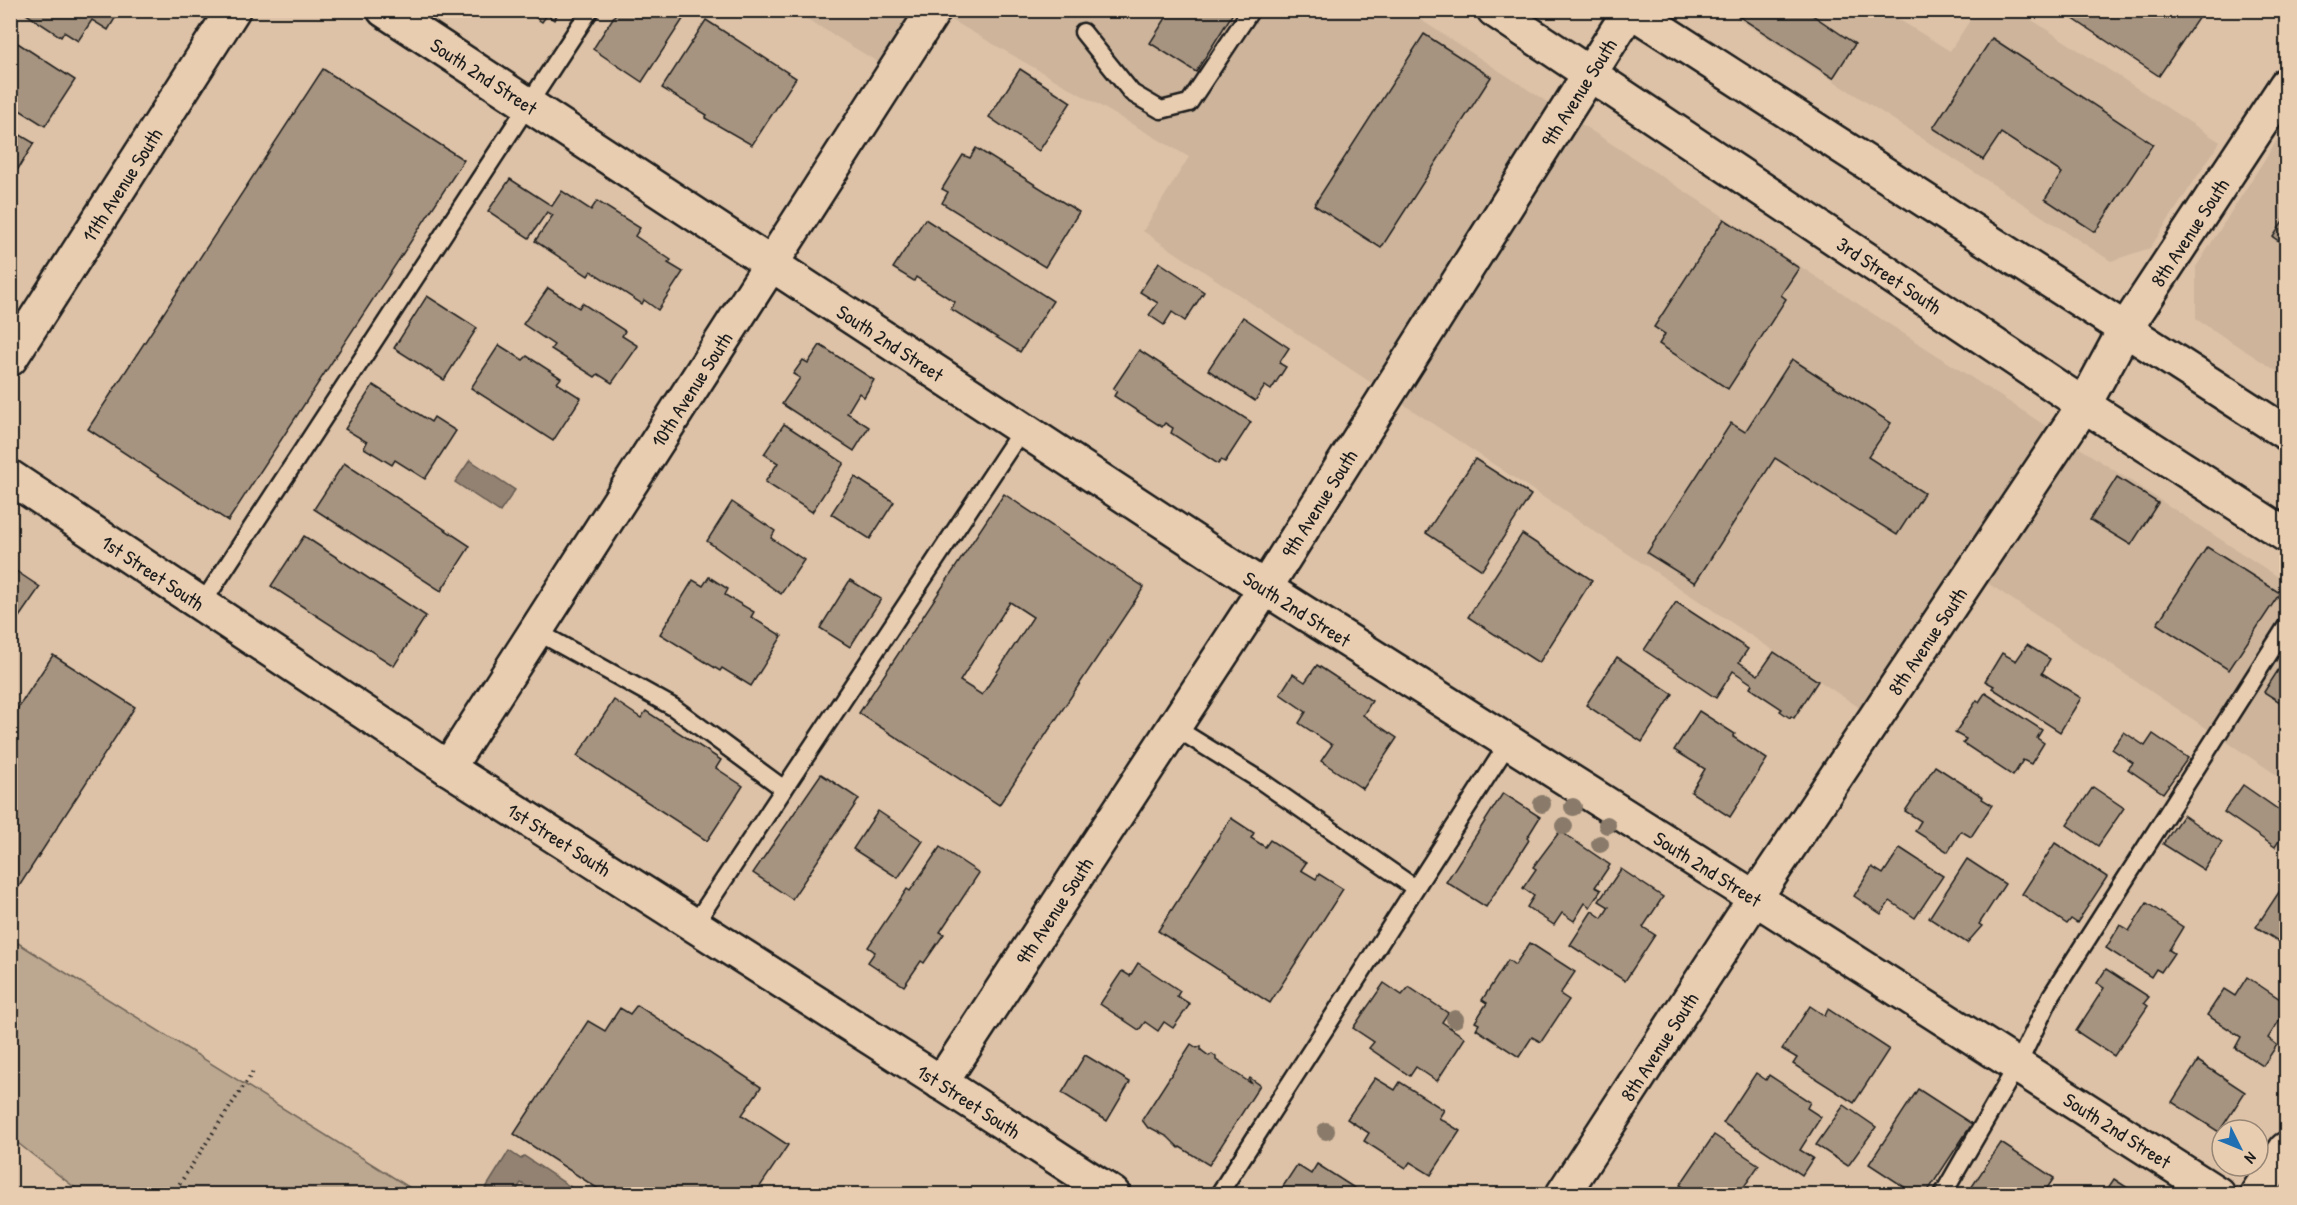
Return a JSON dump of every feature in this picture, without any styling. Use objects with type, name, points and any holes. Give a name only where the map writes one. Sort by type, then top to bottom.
[{"type":"street","name":"11th Avenue South","points":[[10,359],[233,10]]},
{"type":"street","name":"South 2nd Street","points":[[384,10],[1265,588],[2218,1194]]},
{"type":"street","name":"10th Avenue South","points":[[448,768],[934,10]]},
{"type":"street","name":"3rd Street South","points":[[1494,10],[2084,405],[2286,535]]},
{"type":"street","name":"9th Avenue South","points":[[941,1083],[1265,588],[1630,10]]},
{"type":"street","points":[[1630,10],[2286,434]]},
{"type":"street","name":"8th Avenue South","points":[[1563,1194],[1755,898],[2084,405],[2124,331],[2286,85]]},
{"type":"street","name":"1st Street South","points":[[10,477],[448,768],[1113,1194]]},
{"type":"street","points":[[2257,1194],[2286,1149]]},
{"type":"lane","points":[[202,604],[590,10]]},
{"type":"lane","points":[[1083,32],[1132,93],[1161,110],[1189,103],[1251,10]]},
{"type":"lane","points":[[694,925],[1023,428]]},
{"type":"lane","points":[[1943,1194],[2017,1066],[2051,996],[2286,627]]},
{"type":"lane","points":[[536,632],[673,707],[784,789]]},
{"type":"lane","points":[[1174,727],[1261,781],[1415,888]]},
{"type":"lane","points":[[1219,1194],[1509,742]]},
{"type":"path","points":[[172,1194],[254,1070]]},
{"type":"shaded area","points":[[794,11],[927,11],[891,70]]},
{"type":"shaded area","points":[[936,11],[1407,11],[2286,582],[2286,781],[1968,570],[1872,716],[1143,231],[1189,157]]},
{"type":"shaded area","points":[[1726,11],[1885,11],[1950,51],[1976,11],[2018,11],[2220,142],[2150,248],[2111,261]]},
{"type":"shaded area","points":[[2286,126],[2286,377],[2196,319],[2196,267]]},
{"type":"shaded area","points":[[470,460],[515,490],[500,512],[455,482]]},
{"type":"shaded area","points":[[10,938],[420,1194],[83,1194],[11,1139]]},
{"type":"shaded area","points":[[509,1151],[521,1159],[524,1156],[575,1190],[572,1194],[539,1194],[521,1183],[514,1194],[489,1194],[484,1191]]},
{"type":"building","points":[[20,10],[120,10],[108,30],[92,20],[78,41],[64,32],[61,37]]},
{"type":"building","points":[[525,10],[560,10],[554,20],[547,15],[542,22]]},
{"type":"building","points":[[618,10],[689,10],[642,82],[593,49]]},
{"type":"building","points":[[1171,10],[1235,10],[1196,72],[1150,43]]},
{"type":"building","points":[[1729,10],[1805,10],[1855,44],[1833,78]]},
{"type":"building","points":[[2077,10],[2196,10],[2201,14],[2159,76],[2072,18]]},
{"type":"building","points":[[706,20],[796,78],[752,145],[705,118],[707,115],[662,88]]},
{"type":"building","points":[[1424,34],[1491,77],[1381,248],[1314,205]]},
{"type":"building","points":[[10,38],[75,80],[45,126],[10,104]]},
{"type":"building","points":[[1992,38],[2153,144],[2095,232],[2045,199],[2062,173],[2001,133],[1983,160],[1933,128]]},
{"type":"building","points":[[323,69],[464,160],[228,521],[88,429]]},
{"type":"building","points":[[1020,69],[1071,102],[1039,151],[989,117]]},
{"type":"building","points":[[10,129],[34,143],[10,182]]},
{"type":"building","points":[[976,148],[1079,212],[1045,267],[942,203],[948,192],[942,189],[963,155],[970,158]]},
{"type":"building","points":[[510,179],[552,206],[562,191],[591,210],[597,201],[640,228],[635,236],[671,260],[668,263],[683,272],[658,310],[644,300],[642,304],[591,271],[588,276],[535,241],[553,215],[547,212],[529,238],[488,211]]},
{"type":"building","points":[[2286,217],[2286,246],[2273,237]]},
{"type":"building","points":[[925,219],[1053,301],[1020,352],[951,309],[955,302],[916,277],[914,281],[893,268]]},
{"type":"building","points":[[1724,219],[1799,268],[1781,295],[1786,299],[1728,389],[1659,344],[1665,334],[1654,327]]},
{"type":"building","points":[[1159,262],[1204,292],[1185,321],[1172,312],[1164,325],[1149,315],[1158,303],[1140,292]]},
{"type":"building","points":[[548,288],[579,308],[582,303],[625,331],[622,336],[638,346],[612,383],[598,374],[595,377],[551,349],[554,345],[523,324]]},
{"type":"building","points":[[427,296],[477,328],[444,380],[394,348]]},
{"type":"building","points":[[1243,317],[1289,348],[1279,363],[1286,367],[1271,390],[1265,386],[1255,401],[1208,370]]},
{"type":"building","points":[[499,345],[523,360],[527,356],[561,378],[557,383],[581,398],[553,441],[471,388]]},
{"type":"building","points":[[820,345],[874,380],[864,397],[859,393],[847,413],[869,427],[854,451],[782,404],[800,378],[793,374],[803,360],[808,363]]},
{"type":"building","points":[[1139,350],[1251,422],[1225,462],[1221,460],[1218,464],[1171,433],[1173,428],[1165,423],[1162,427],[1114,396],[1117,391],[1113,389]]},
{"type":"building","points":[[1792,359],[1891,423],[1868,457],[1924,493],[1897,535],[1775,458],[1695,583],[1647,553],[1731,423],[1745,432]]},
{"type":"building","points":[[373,385],[431,422],[434,417],[456,431],[425,479],[395,460],[392,465],[364,448],[367,442],[345,429]]},
{"type":"building","points":[[784,424],[844,463],[812,512],[765,482],[778,463],[764,454]]},
{"type":"building","points":[[1475,459],[1531,495],[1482,570],[1426,533]]},
{"type":"building","points":[[344,463],[470,546],[441,591],[314,509]]},
{"type":"building","points":[[855,477],[894,502],[870,539],[831,514]]},
{"type":"building","points":[[2117,477],[2158,503],[2131,545],[2090,520]]},
{"type":"building","points":[[1004,494],[1144,587],[999,805],[859,713]],"holes":[[[1010,602],[1033,617],[982,695],[960,681]]]},
{"type":"building","points":[[732,502],[775,531],[771,538],[804,560],[781,594],[707,541]]},
{"type":"building","points":[[1522,534],[1592,580],[1539,663],[1468,617]]},
{"type":"building","points":[[304,536],[426,616],[394,666],[271,586]]},
{"type":"building","points":[[2207,547],[2280,593],[2229,670],[2157,624]]},
{"type":"building","points":[[10,567],[40,587],[10,630]]},
{"type":"building","points":[[709,577],[728,589],[725,595],[754,612],[751,617],[782,636],[751,686],[722,668],[720,671],[660,634],[693,580],[703,586]]},
{"type":"building","points":[[850,580],[881,599],[850,647],[820,628]]},
{"type":"building","points":[[1676,602],[1748,649],[1739,662],[1758,675],[1774,652],[1818,681],[1794,718],[1791,716],[1790,718],[1780,711],[1782,709],[1750,688],[1752,684],[1733,671],[1716,698],[1644,650]]},
{"type":"building","points":[[2027,645],[2050,659],[2042,673],[2081,698],[2060,732],[1992,688],[1994,686],[1985,681],[2002,653],[2016,661]]},
{"type":"building","points":[[53,655],[135,707],[16,891],[10,888],[10,716],[12,717]]},
{"type":"building","points":[[1617,657],[1673,694],[1642,742],[1586,705]]},
{"type":"building","points":[[2286,658],[2286,706],[2264,692]]},
{"type":"building","points":[[1317,665],[1372,701],[1363,715],[1397,738],[1363,789],[1321,761],[1332,745],[1299,723],[1306,712],[1280,694],[1293,674],[1305,682]]},
{"type":"building","points":[[1985,693],[2042,730],[2037,738],[2044,743],[2031,764],[2023,760],[2013,776],[1963,743],[1966,739],[1955,733],[1977,700],[1979,702]]},
{"type":"building","points":[[614,700],[641,718],[646,711],[721,760],[716,768],[743,786],[707,841],[577,756]]},
{"type":"building","points":[[1699,711],[1735,734],[1733,737],[1767,759],[1730,817],[1691,792],[1705,769],[1674,750]]},
{"type":"building","points":[[2124,732],[2145,746],[2153,734],[2188,758],[2163,793],[2128,769],[2133,763],[2112,749]]},
{"type":"building","points":[[1935,766],[1992,805],[1971,837],[1961,831],[1948,852],[1915,831],[1921,821],[1905,811]]},
{"type":"building","points":[[821,774],[859,799],[792,899],[753,873]]},
{"type":"building","points":[[2243,785],[2286,815],[2286,830],[2275,847],[2224,812]]},
{"type":"building","points":[[2093,787],[2124,808],[2098,846],[2067,825]]},
{"type":"building","points":[[1503,793],[1540,817],[1527,838],[1529,840],[1486,907],[1446,882]]},
{"type":"building","points":[[878,811],[923,841],[898,878],[853,849]]},
{"type":"building","points":[[2183,815],[2222,842],[2204,870],[2163,844]]},
{"type":"building","points":[[1231,818],[1254,833],[1251,838],[1265,847],[1270,840],[1306,863],[1301,870],[1316,879],[1319,874],[1343,889],[1270,1003],[1158,931]]},
{"type":"building","points":[[1560,831],[1610,865],[1595,887],[1601,890],[1590,907],[1585,903],[1574,921],[1562,913],[1554,925],[1527,907],[1534,896],[1523,888],[1536,869],[1533,867]]},
{"type":"building","points":[[2055,843],[2107,877],[2077,923],[2071,919],[2067,924],[2022,894]]},
{"type":"building","points":[[940,847],[979,873],[940,932],[944,934],[924,963],[921,961],[904,986],[868,962],[875,952],[868,947],[907,889],[910,891]]},
{"type":"building","points":[[1900,848],[1943,876],[1915,918],[1890,901],[1881,914],[1854,896],[1872,867],[1883,874]]},
{"type":"building","points":[[1967,859],[2005,884],[1979,924],[1982,926],[1967,943],[1929,918]]},
{"type":"building","points":[[1621,869],[1663,897],[1643,927],[1655,935],[1625,981],[1570,945],[1592,911],[1602,918],[1609,907],[1599,901]]},
{"type":"building","points":[[2281,889],[2286,893],[2286,946],[2256,927]]},
{"type":"building","points":[[2147,903],[2183,927],[2169,950],[2174,953],[2161,972],[2156,969],[2151,977],[2106,948],[2120,925],[2129,931]]},
{"type":"building","points":[[1530,943],[1575,972],[1560,994],[1569,1000],[1541,1042],[1532,1037],[1519,1057],[1476,1029],[1479,1024],[1475,1022],[1487,1003],[1482,1000],[1508,960],[1515,965]]},
{"type":"building","points":[[2286,946],[2286,958],[2280,954]]},
{"type":"building","points":[[1138,963],[1180,991],[1177,996],[1190,1004],[1173,1028],[1164,1022],[1158,1031],[1145,1022],[1139,1030],[1100,1004],[1122,971],[1130,976]]},
{"type":"building","points":[[2106,969],[2149,997],[2144,1003],[2148,1006],[2114,1056],[2076,1031],[2104,988],[2097,983]]},
{"type":"building","points":[[2247,977],[2286,1003],[2286,1010],[2268,1038],[2277,1045],[2263,1066],[2235,1048],[2241,1037],[2207,1015],[2224,989],[2235,996]]},
{"type":"building","points":[[1384,983],[1402,995],[1409,987],[1448,1013],[1442,1022],[1465,1038],[1437,1081],[1416,1067],[1410,1076],[1369,1048],[1374,1042],[1353,1028]]},
{"type":"building","points":[[637,1005],[761,1087],[742,1115],[788,1145],[755,1194],[606,1194],[514,1134],[588,1021],[605,1031],[620,1008],[630,1014]]},
{"type":"building","points":[[1810,1006],[1825,1016],[1828,1009],[1889,1049],[1854,1103],[1793,1064],[1797,1058],[1782,1049]]},
{"type":"building","points":[[1191,1044],[1197,1048],[1201,1046],[1201,1050],[1209,1056],[1212,1054],[1216,1060],[1252,1084],[1250,1078],[1260,1085],[1209,1165],[1179,1148],[1168,1137],[1148,1128],[1142,1120]]},
{"type":"building","points":[[1085,1055],[1130,1082],[1107,1121],[1062,1093]]},
{"type":"building","points":[[2198,1061],[2245,1092],[2228,1118],[2210,1118],[2210,1126],[2172,1102]]},
{"type":"building","points":[[1756,1073],[1766,1080],[1769,1075],[1810,1102],[1807,1108],[1821,1117],[1800,1150],[1813,1158],[1802,1175],[1723,1123]]},
{"type":"building","points":[[1375,1078],[1395,1090],[1400,1082],[1444,1110],[1439,1118],[1460,1131],[1431,1175],[1410,1162],[1406,1168],[1364,1141],[1369,1133],[1347,1119]]},
{"type":"building","points":[[1918,1089],[1972,1124],[1926,1194],[1915,1194],[1869,1164]]},
{"type":"building","points":[[1844,1105],[1876,1127],[1848,1166],[1816,1145]]},
{"type":"building","points":[[1714,1135],[1759,1165],[1739,1194],[1694,1194],[1680,1185]]},
{"type":"building","points":[[2001,1143],[2054,1178],[2043,1194],[1967,1194]]},
{"type":"building","points":[[1317,1164],[1356,1189],[1353,1194],[1278,1194],[1297,1165],[1311,1174]]},
{"type":"building","points":[[2114,1179],[2137,1194],[2104,1194]]}]
